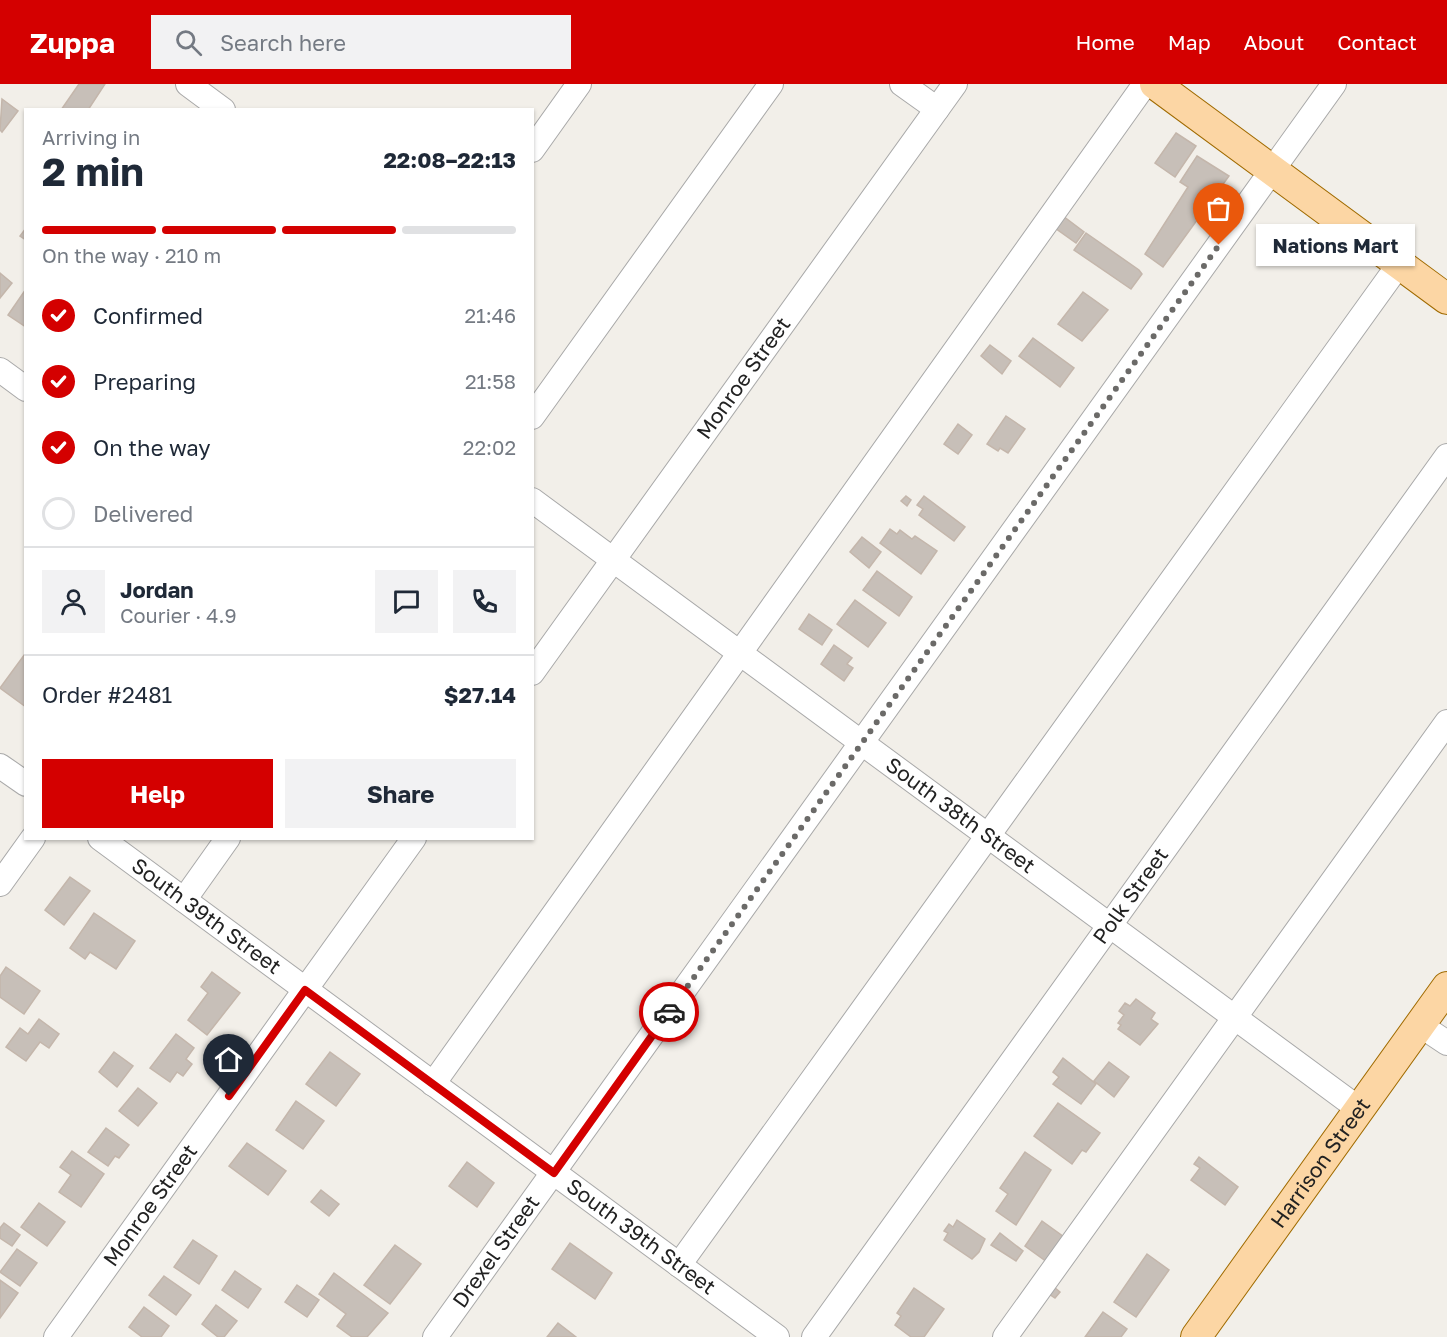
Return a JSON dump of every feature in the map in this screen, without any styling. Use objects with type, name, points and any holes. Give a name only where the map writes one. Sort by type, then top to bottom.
[{"type":"main road","points":[[1155,84],[1447,298]]},
{"type":"main road","name":"Harrison Street","points":[[1196,1337],[1447,987]]},
{"type":"street","points":[[188,84],[220,108]]},
{"type":"street","points":[[534,147],[579,84]]},
{"type":"street","points":[[534,414],[771,84]]},
{"type":"street","points":[[902,84],[937,108]]},
{"type":"street","name":"Monroe Street","points":[[534,670],[955,84]]},
{"type":"street","points":[[433,1084],[1145,84]]},
{"type":"street","name":"Drexel Street","points":[[435,1337],[1335,84]]},
{"type":"street","points":[[679,1265],[1400,263]]},
{"type":"street","points":[[0,370],[24,388]]},
{"type":"street","name":"Polk Street","points":[[814,1337],[1112,926],[1447,456]]},
{"type":"street","name":"South 38th Street","points":[[534,501],[1359,1109]]},
{"type":"street","points":[[1005,1337],[1447,722]]},
{"type":"street","points":[[0,766],[24,783]]},
{"type":"street","points":[[0,884],[32,840]]},
{"type":"street","name":"South 39th Street","points":[[103,840],[777,1337]]},
{"type":"street","points":[[184,900],[227,840]]},
{"type":"street","name":"Monroe Street","points":[[56,1337],[413,840]]},
{"type":"street","points":[[1420,1024],[1447,1043]]},
{"type":"building","points":[[79,84],[105,84],[89,108],[62,108]]},
{"type":"building","points":[[2,99],[18,111],[2,132],[0,130]]},
{"type":"building","points":[[1176,133],[1196,146],[1175,177],[1155,163]]},
{"type":"building","points":[[1197,156],[1229,176],[1163,267],[1145,254],[1188,187],[1180,182]]},
{"type":"building","points":[[1063,216],[1084,232],[1076,243],[1055,228]]},
{"type":"building","points":[[1086,233],[1139,270],[1142,274],[1131,289],[1074,250]]},
{"type":"building","points":[[0,273],[12,283],[0,298]]},
{"type":"building","points":[[24,292],[24,326],[8,315]]},
{"type":"building","points":[[1083,292],[1108,310],[1082,341],[1058,324]]},
{"type":"building","points":[[1033,338],[1074,368],[1060,387],[1019,356]]},
{"type":"building","points":[[990,345],[1011,361],[1002,374],[981,356]]},
{"type":"building","points":[[1006,416],[1025,429],[1008,453],[1000,448],[998,451],[987,444]]},
{"type":"building","points":[[958,424],[972,435],[958,454],[944,444]]},
{"type":"building","points":[[906,496],[911,500],[907,506],[901,501]]},
{"type":"building","points":[[924,496],[965,527],[954,541],[919,515],[923,509],[917,505]]},
{"type":"building","points":[[890,529],[897,534],[900,530],[912,539],[915,536],[937,551],[921,574],[880,543]]},
{"type":"building","points":[[862,537],[881,552],[869,568],[850,552]]},
{"type":"building","points":[[877,571],[912,597],[899,616],[863,590]]},
{"type":"building","points":[[855,600],[886,623],[868,647],[837,624]]},
{"type":"building","points":[[809,614],[832,630],[822,645],[799,629]]},
{"type":"building","points":[[834,645],[852,658],[847,664],[853,668],[844,681],[821,664]]},
{"type":"building","points":[[24,655],[24,706],[0,688]]},
{"type":"building","points":[[70,877],[90,891],[64,925],[45,910]]},
{"type":"building","points":[[94,913],[135,941],[116,969],[90,952],[85,959],[70,948]]},
{"type":"building","points":[[6,967],[40,991],[24,1014],[0,997],[0,976]]},
{"type":"building","points":[[212,972],[240,993],[207,1035],[188,1020],[208,993],[201,987]]},
{"type":"building","points":[[1136,999],[1155,1013],[1151,1019],[1158,1024],[1140,1045],[1118,1029],[1121,1025],[1118,1023],[1124,1015],[1119,1011],[1125,1003],[1130,1006]]},
{"type":"building","points":[[39,1019],[59,1034],[49,1048],[40,1042],[26,1061],[6,1047],[20,1028],[28,1034]]},
{"type":"building","points":[[176,1034],[194,1048],[186,1059],[192,1064],[183,1076],[177,1072],[170,1082],[150,1068]]},
{"type":"building","points":[[114,1052],[133,1066],[117,1087],[99,1072]]},
{"type":"building","points":[[330,1052],[360,1074],[336,1106],[306,1084]]},
{"type":"building","points":[[1063,1058],[1096,1084],[1081,1104],[1053,1084],[1059,1077],[1053,1072]]},
{"type":"building","points":[[1109,1062],[1129,1077],[1114,1097],[1094,1081]]},
{"type":"building","points":[[138,1088],[157,1103],[138,1126],[119,1111]]},
{"type":"building","points":[[296,1101],[324,1121],[303,1149],[276,1130]]},
{"type":"building","points":[[1058,1103],[1100,1133],[1086,1152],[1082,1150],[1072,1164],[1034,1136]]},
{"type":"building","points":[[106,1128],[129,1145],[119,1158],[115,1156],[108,1166],[88,1152]]},
{"type":"building","points":[[247,1143],[286,1171],[268,1195],[229,1166]]},
{"type":"building","points":[[72,1151],[104,1174],[81,1207],[59,1192],[71,1175],[60,1167]]},
{"type":"building","points":[[1025,1152],[1051,1170],[1016,1225],[996,1211],[1008,1194],[1000,1188]]},
{"type":"building","points":[[1199,1157],[1238,1187],[1225,1205],[1191,1180],[1200,1168],[1194,1164]]},
{"type":"building","points":[[467,1162],[494,1183],[477,1207],[449,1186]]},
{"type":"building","points":[[321,1190],[339,1204],[329,1216],[311,1202]]},
{"type":"building","points":[[39,1203],[65,1222],[47,1246],[21,1227]]},
{"type":"building","points":[[957,1220],[985,1239],[979,1252],[972,1259],[944,1240],[948,1233],[944,1231],[949,1224],[953,1227]]},
{"type":"building","points":[[1042,1221],[1064,1237],[1047,1262],[1025,1246]]},
{"type":"building","points":[[4,1223],[20,1235],[12,1246],[0,1238],[0,1228]]},
{"type":"building","points":[[1000,1233],[1023,1251],[1016,1261],[991,1245]]},
{"type":"building","points":[[193,1240],[217,1256],[199,1284],[174,1267]]},
{"type":"building","points":[[570,1243],[612,1273],[595,1299],[552,1269]]},
{"type":"building","points":[[395,1245],[421,1264],[390,1304],[364,1285]]},
{"type":"building","points":[[17,1249],[37,1263],[20,1286],[0,1272]]},
{"type":"building","points":[[1147,1254],[1169,1270],[1136,1317],[1114,1302]]},
{"type":"building","points":[[235,1271],[261,1289],[248,1308],[222,1290]]},
{"type":"building","points":[[334,1273],[388,1313],[367,1337],[352,1337],[337,1326],[346,1314],[319,1294]]},
{"type":"building","points":[[164,1276],[191,1295],[176,1315],[149,1295]]},
{"type":"building","points":[[0,1280],[18,1293],[0,1318]]},
{"type":"building","points":[[297,1285],[319,1300],[307,1317],[285,1302]]},
{"type":"building","points":[[1054,1287],[1060,1292],[1055,1298],[1049,1294]]},
{"type":"building","points":[[914,1288],[944,1309],[924,1337],[911,1337],[895,1325],[901,1316],[897,1313]]},
{"type":"building","points":[[216,1305],[237,1321],[224,1337],[218,1337],[202,1324]]},
{"type":"building","points":[[144,1307],[169,1326],[161,1337],[142,1337],[129,1327]]},
{"type":"building","points":[[1103,1312],[1127,1329],[1121,1337],[1085,1337]]},
{"type":"building","points":[[558,1323],[576,1337],[547,1337]]},
{"type":"way so far","points":[[669,1012],[1219,245]]},
{"type":"place","name":"Nations Mart","points":[[1219,245]]},
{"type":"route","points":[[229,1096],[305,990],[554,1173],[669,1012]]}]
